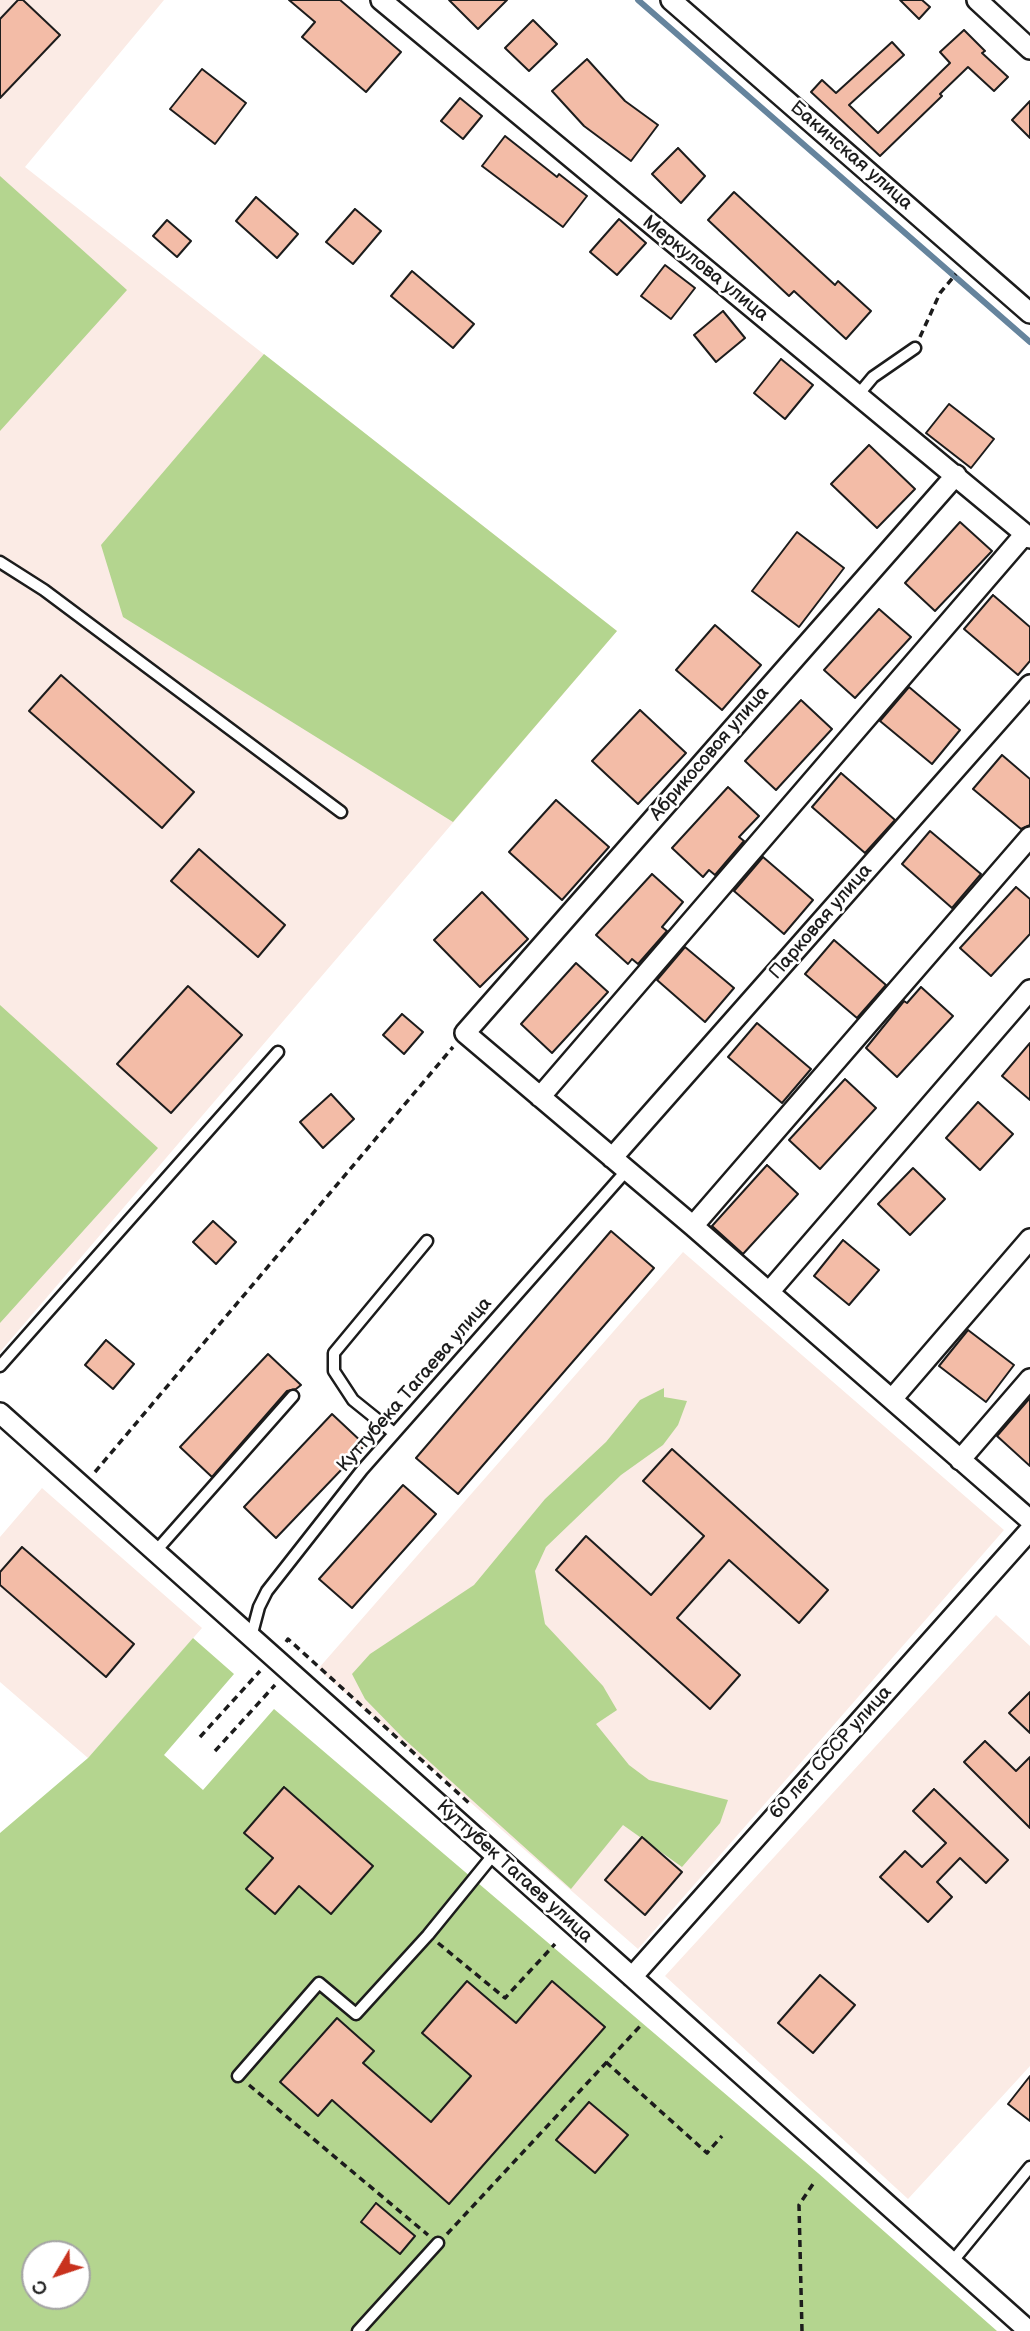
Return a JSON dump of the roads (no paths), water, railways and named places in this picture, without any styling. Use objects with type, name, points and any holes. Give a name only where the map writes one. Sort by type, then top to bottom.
[{"type":"street","name":"Меркулова улица","points":[[381,0],[1028,536]]},
{"type":"street","name":"Бакинская улица","points":[[671,0],[1030,313]]},
{"type":"street","points":[[977,0],[1030,49]]},
{"type":"street","name":"Абрикосовоя улица","points":[[540,1097],[465,1034],[956,475]]},
{"type":"street","points":[[1028,536],[540,1097],[693,1226],[1030,1520]]},
{"type":"street","name":"Парковая улица","points":[[620,1164],[1030,685]]},
{"type":"street","points":[[693,1226],[1030,837]]},
{"type":"street","points":[[769,1292],[1030,990]]},
{"type":"street","points":[[892,1399],[1030,1239]]},
{"type":"street","points":[[960,1460],[1030,1379]]},
{"type":"street","name":"Куттубек Тагаев улица","points":[[0,1413],[1028,2331]]},
{"type":"street","name":"60 лет СССР улица","points":[[632,1977],[1030,1530]]},
{"type":"lane","points":[[858,395],[873,377],[915,348]]},
{"type":"lane","points":[[0,562],[44,590],[341,812]]},
{"type":"lane","points":[[0,1366],[278,1052]]},
{"type":"lane","name":"Куттубека Тагаева улица","points":[[251,1637],[259,1607],[267,1591],[362,1470],[620,1164]]},
{"type":"lane","points":[[394,1433],[353,1400],[334,1370],[334,1353],[427,1241]]},
{"type":"lane","points":[[155,1552],[293,1396]]},
{"type":"lane","points":[[238,2076],[319,1983],[356,2014],[428,1935],[494,1854]]},
{"type":"lane","points":[[952,2262],[1030,2167]]},
{"type":"lane","points":[[358,2331],[438,2244]]},
{"type":"waterway","points":[[638,0],[1030,342]]}]
